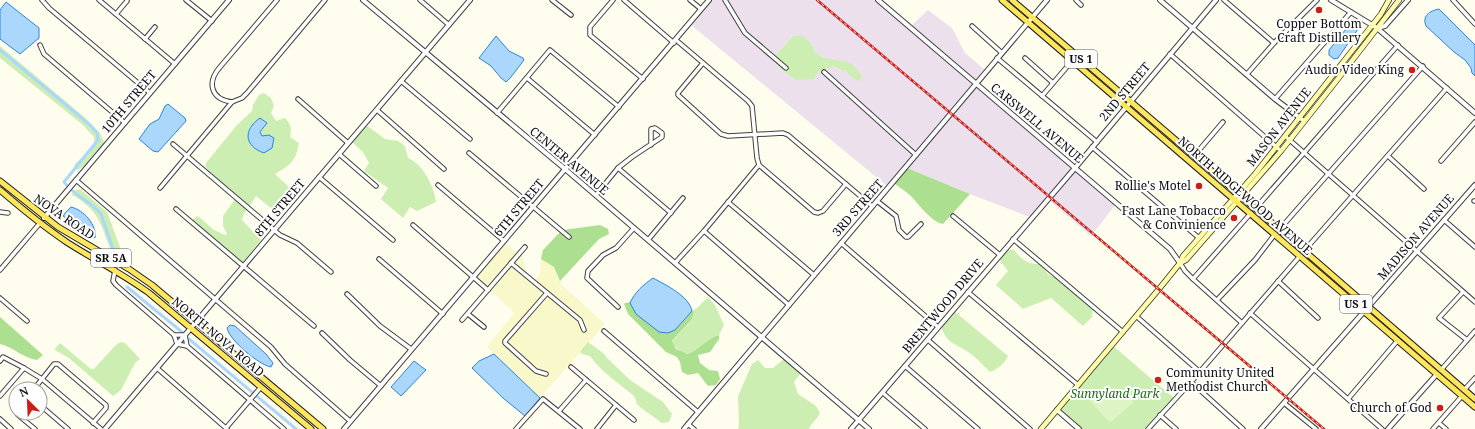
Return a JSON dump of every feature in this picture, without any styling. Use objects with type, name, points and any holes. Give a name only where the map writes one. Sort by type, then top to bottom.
[{"type":"main road","name":"NORTH RIDGEWOOD AVENUE","points":[[1002,0],[1275,234],[1302,254],[1475,399]]},
{"type":"main road","name":"NORTH RIDGEWOOD AVENUE","points":[[1012,0],[1240,195],[1279,230],[1302,254]]},
{"type":"main road","name":"MASON AVENUE","points":[[1180,263],[1182,256],[1240,195],[1302,119],[1341,75],[1375,26],[1389,0]]},
{"type":"main road","points":[[1375,26],[1399,0]]},
{"type":"main road","name":"NOVA ROAD","points":[[0,181],[44,218],[71,236],[130,269],[164,294],[196,321]]},
{"type":"main road","points":[[0,185],[7,187]]},
{"type":"main road","name":"NOVA ROAD","points":[[0,190],[40,223],[66,241],[108,266]]},
{"type":"main road","name":"MASON AVENUE","points":[[1041,429],[1180,263],[1186,260],[1235,200]]},
{"type":"main road","name":"NORTH NOVA ROAD","points":[[108,266],[149,293],[311,429]]},
{"type":"main road","points":[[116,270],[130,269]]},
{"type":"main road","name":"NORTH RIDGEWOOD AVENUE","points":[[1366,309],[1398,340],[1475,407]]},
{"type":"main road","name":"NORTH NOVA ROAD","points":[[196,321],[323,429]]},
{"type":"main road","points":[[252,379],[258,380],[264,378]]},
{"type":"main road","points":[[261,387],[273,386]]},
{"type":"street","points":[[42,0],[150,93]]},
{"type":"street","points":[[100,0],[175,64]]},
{"type":"street","points":[[186,0],[212,21]]},
{"type":"street","name":"10TH STREET","points":[[44,218],[229,0]]},
{"type":"street","points":[[232,102],[220,99],[216,95],[212,84],[212,78],[277,0]]},
{"type":"street","points":[[160,188],[232,102],[242,98],[247,93],[325,0]]},
{"type":"street","name":"CENTER AVENUE","points":[[363,0],[596,195],[869,429]]},
{"type":"street","points":[[420,0],[449,25]]},
{"type":"street","name":"8TH STREET","points":[[105,429],[158,369],[196,321],[470,0]]},
{"type":"street","points":[[552,0],[571,16]]},
{"type":"street","points":[[613,0],[590,27],[590,35],[643,79]]},
{"type":"street","points":[[624,0],[748,101],[752,106],[759,165],[814,212],[818,213],[823,211],[846,184]]},
{"type":"street","points":[[690,0],[701,9]]},
{"type":"street","name":"6TH STREET","points":[[344,429],[709,0]]},
{"type":"street","points":[[725,0],[745,34],[786,68]]},
{"type":"street","name":"CARSWELL AVENUE","points":[[878,0],[975,84],[1170,248],[1180,263]]},
{"type":"street","name":"3RD STREET","points":[[684,429],[1047,0]]},
{"type":"street","points":[[1076,0],[1081,4]]},
{"type":"street","points":[[1160,0],[1275,99],[1302,119]]},
{"type":"street","name":"2ND STREET","points":[[1050,197],[1216,0]]},
{"type":"street","points":[[1224,0],[1274,43]]},
{"type":"street","points":[[1247,74],[1274,43],[1317,0]]},
{"type":"street","points":[[1331,0],[1375,26],[1423,66],[1475,113]]},
{"type":"street","points":[[1375,26],[1386,25],[1408,0]]},
{"type":"street","points":[[1453,0],[1475,24]]},
{"type":"street","points":[[116,14],[126,1]]},
{"type":"street","points":[[1275,99],[1351,12]]},
{"type":"street","points":[[972,26],[1002,53]]},
{"type":"street","points":[[145,39],[155,27]]},
{"type":"street","points":[[40,45],[44,54],[125,123]]},
{"type":"street","points":[[1255,209],[1398,45]]},
{"type":"street","points":[[497,113],[550,50],[619,107]]},
{"type":"street","points":[[1170,54],[1278,149]]},
{"type":"street","points":[[998,58],[1097,142]]},
{"type":"street","points":[[1025,58],[1053,83]]},
{"type":"street","points":[[1042,96],[1072,61]]},
{"type":"street","points":[[703,63],[678,93],[678,95],[721,134],[728,136],[779,132],[788,135],[872,206]]},
{"type":"street","points":[[1279,230],[1423,66]]},
{"type":"street","points":[[824,72],[916,155]]},
{"type":"street","points":[[527,78],[594,135]]},
{"type":"street","points":[[401,81],[470,139]]},
{"type":"street","points":[[1148,429],[1200,372],[1447,88]]},
{"type":"street","points":[[298,99],[348,143]]},
{"type":"street","points":[[377,110],[444,169]]},
{"type":"street","points":[[1194,156],[1223,122]]},
{"type":"street","points":[[1440,161],[1475,122]]},
{"type":"street","points":[[596,195],[618,168],[662,137],[662,133],[659,130],[653,128],[651,129],[650,144]]},
{"type":"street","points":[[1287,138],[1475,302]]},
{"type":"street","points":[[173,144],[280,235],[297,243],[331,272]]},
{"type":"street","points":[[1092,147],[1199,238]]},
{"type":"street","points":[[469,153],[569,237]]},
{"type":"street","points":[[338,154],[376,186]]},
{"type":"street","points":[[1388,156],[1424,189]]},
{"type":"street","points":[[675,263],[759,165]]},
{"type":"street","points":[[618,168],[671,213]]},
{"type":"street","points":[[319,177],[393,240]]},
{"type":"street","points":[[75,181],[270,346],[285,364],[350,421]]},
{"type":"street","points":[[438,185],[504,241]]},
{"type":"street","name":"MADISON AVENUE","points":[[1261,429],[1475,185]]},
{"type":"street","name":"BRENTWOOD DRIVE","points":[[851,429],[1050,197]]},
{"type":"street","points":[[648,240],[683,198]]},
{"type":"street","points":[[876,201],[896,216],[899,230],[906,237],[908,237],[921,224]]},
{"type":"street","points":[[728,202],[814,275]]},
{"type":"street","points":[[176,209],[314,326]]},
{"type":"street","points":[[0,212],[8,213]]},
{"type":"street","points":[[1193,279],[1251,213]]},
{"type":"street","points":[[953,216],[1000,255]]},
{"type":"street","points":[[1444,220],[1475,247]]},
{"type":"street","points":[[0,270],[40,223]]},
{"type":"street","points":[[413,225],[488,290]]},
{"type":"street","points":[[618,307],[587,278],[588,271],[603,255],[616,248],[634,228]]},
{"type":"street","points":[[704,231],[789,305]]},
{"type":"street","points":[[1217,300],[1255,260],[1275,234]]},
{"type":"street","points":[[1014,239],[1123,332]]},
{"type":"street","points":[[841,243],[938,327]]},
{"type":"street","points":[[462,320],[525,247]]},
{"type":"street","points":[[378,259],[442,314]]},
{"type":"street","points":[[511,263],[580,320],[584,330]]},
{"type":"street","points":[[1180,263],[1193,279],[1242,323]]},
{"type":"street","points":[[116,270],[113,281],[116,286],[174,336],[177,344],[187,346],[284,429]]},
{"type":"street","points":[[1278,282],[1318,318]]},
{"type":"street","points":[[968,292],[1078,385]]},
{"type":"street","points":[[1463,292],[1439,318],[1467,340]]},
{"type":"street","points":[[546,374],[536,371],[505,343],[505,341],[547,293]]},
{"type":"street","points":[[347,294],[380,326],[411,349]]},
{"type":"street","points":[[0,298],[27,321]]},
{"type":"street","points":[[468,314],[484,327]]},
{"type":"street","points":[[1250,314],[1382,429]]},
{"type":"street","points":[[1136,316],[1200,372]]},
{"type":"street","points":[[604,331],[698,412]]},
{"type":"street","points":[[1441,370],[1475,331]]},
{"type":"street","points":[[322,334],[381,386]]},
{"type":"street","points":[[174,336],[185,335],[187,346]]},
{"type":"street","points":[[928,340],[1030,429]]},
{"type":"street","points":[[1348,399],[1398,340]]},
{"type":"street","points":[[0,361],[3,357],[42,379],[101,429]]},
{"type":"street","points":[[42,379],[54,364],[58,364],[70,374],[106,406],[106,408],[93,423]]},
{"type":"street","points":[[905,366],[976,428]]},
{"type":"street","points":[[572,367],[634,420]]},
{"type":"street","points":[[0,396],[24,368]]},
{"type":"street","points":[[158,369],[227,429],[261,387]]},
{"type":"street","points":[[1388,429],[1437,374]]},
{"type":"street","points":[[1464,390],[1475,378]]},
{"type":"street","points":[[559,411],[586,380]]},
{"type":"street","points":[[1191,382],[1243,429]]},
{"type":"street","points":[[883,393],[925,429]]},
{"type":"street","points":[[1433,429],[1462,396]]},
{"type":"street","points":[[516,429],[542,399],[580,429]]},
{"type":"street","points":[[1284,403],[1316,429]]},
{"type":"street","points":[[597,429],[616,405]]},
{"type":"street","points":[[1057,410],[1078,429]]},
{"type":"street","points":[[48,412],[68,429]]},
{"type":"street","points":[[1160,415],[1176,429]]},
{"type":"street","points":[[0,419],[11,429]]},
{"type":"street","points":[[25,421],[35,429]]},
{"type":"street","points":[[1439,423],[1446,429]]},
{"type":"street","points":[[688,424],[694,429]]},
{"type":"shaded area","points":[[712,0],[723,0],[744,35],[774,60],[774,62],[782,70],[796,80],[834,66],[841,71],[844,70],[849,73],[851,77],[845,61],[822,57],[815,52],[811,43],[793,36],[775,56],[746,32],[727,0],[876,0],[973,84],[915,153],[824,70],[822,73],[913,155],[887,186],[691,25]]},
{"type":"shaded area","points":[[928,10],[952,28],[965,53],[985,70],[975,81],[911,26]]},
{"type":"shaded area","points":[[975,86],[1073,168],[1030,217],[907,168]]},
{"type":"shaded area","points":[[1075,170],[1116,204],[1091,236],[1049,200]]},
{"type":"green space","points":[[793,36],[803,36],[811,43],[815,52],[822,57],[845,61],[852,64],[862,76],[860,81],[853,78],[844,70],[842,71],[834,66],[818,72],[814,79],[796,80],[787,74],[780,69],[774,60],[786,70],[788,67],[775,56]]},
{"type":"green space","points":[[0,46],[83,116],[100,133],[104,143],[84,166],[78,170],[74,168],[75,164],[95,145],[94,137],[83,125],[0,58]]},
{"type":"green space","points":[[264,93],[271,98],[274,106],[271,113],[276,121],[285,118],[289,122],[291,132],[290,137],[299,143],[296,155],[292,162],[275,174],[291,189],[271,208],[256,196],[249,207],[206,168],[206,163],[237,125],[252,111],[253,105],[259,95]],"holes":[[[251,127],[265,127],[260,132],[262,136],[269,135],[273,142],[272,148],[249,142],[248,135]]]},
{"type":"green space","points":[[366,125],[385,139],[398,141],[405,146],[408,158],[418,165],[427,176],[433,189],[436,202],[417,211],[410,207],[403,218],[381,199],[388,188],[364,171],[369,163],[363,152],[352,142]]},
{"type":"green space","points":[[907,168],[970,194],[943,224],[939,223],[925,212],[910,195],[894,183]]},
{"type":"green space","points":[[80,189],[107,212],[121,250],[121,259],[111,253],[98,218],[90,208],[72,195],[73,191]]},
{"type":"green space","points":[[235,199],[247,210],[244,213],[242,220],[261,240],[242,263],[192,220],[198,216],[214,230],[225,235],[227,234],[223,226],[223,216]]},
{"type":"green space","points":[[600,225],[608,229],[609,234],[599,239],[560,281],[554,267],[541,259],[543,250],[560,232],[569,239],[571,237],[563,230]]},
{"type":"green space","points":[[505,243],[523,258],[528,279],[533,281],[538,277],[541,267],[541,259],[554,267],[562,285],[605,324],[540,398],[487,347],[514,313],[476,277]]},
{"type":"green space","points":[[1009,250],[1014,250],[1020,257],[1029,262],[1041,264],[1045,271],[1053,277],[1056,277],[1093,309],[1092,317],[1083,326],[1051,298],[1023,309],[996,285],[1008,271],[999,259]]},
{"type":"green space","points":[[708,297],[715,305],[724,325],[719,335],[710,339],[691,352],[686,354],[681,352],[672,342],[692,319],[694,312],[692,311]]},
{"type":"green space","points":[[631,302],[675,330],[692,311],[694,312],[692,319],[672,341],[676,349],[687,354],[719,335],[719,339],[710,352],[698,355],[700,363],[709,370],[718,371],[720,379],[716,385],[708,386],[698,373],[688,375],[682,372],[680,362],[677,357],[666,352],[628,314],[624,304]]},
{"type":"green space","points":[[954,311],[1008,356],[1001,366],[990,372],[974,356],[946,337],[941,327]]},
{"type":"green space","points":[[0,317],[43,355],[37,360],[32,359],[22,355],[10,347],[0,344]]},
{"type":"green space","points":[[120,342],[125,343],[140,359],[135,363],[121,390],[113,396],[69,358],[54,350],[60,343],[91,369],[94,369]]},
{"type":"green space","points":[[588,342],[603,353],[630,380],[663,402],[672,414],[669,422],[662,423],[641,408],[637,404],[634,396],[605,373],[590,356],[582,354],[580,352]]},
{"type":"green space","name":"Sunnyland Park","points":[[1112,345],[1175,399],[1148,429],[1079,429],[1057,410]]},
{"type":"green space","points":[[784,359],[800,374],[794,382],[798,394],[816,406],[820,413],[809,429],[738,429],[738,396],[752,364],[758,360],[765,368],[773,368]]},
{"type":"green space","points":[[1112,388],[1124,393],[1134,402],[1111,422],[1108,421],[1089,400],[1099,392]]},
{"type":"water","points":[[6,2],[39,28],[39,38],[20,54],[0,39],[0,10]]},
{"type":"water","points":[[1439,9],[1475,45],[1475,76],[1465,60],[1426,26],[1425,19],[1427,14]]},
{"type":"water","points":[[1350,24],[1355,25],[1358,29],[1338,58],[1334,59],[1329,55],[1329,50]]},
{"type":"water","points":[[496,36],[509,51],[523,58],[524,60],[506,82],[491,66],[479,58]]},
{"type":"water","points":[[168,104],[185,118],[186,121],[158,152],[153,151],[139,139],[150,124],[159,119],[165,106]]},
{"type":"water","points":[[260,118],[267,123],[260,132],[262,136],[269,135],[274,138],[272,148],[264,153],[257,150],[249,142],[248,137],[254,123]]},
{"type":"water","points":[[71,207],[81,211],[89,219],[94,228],[95,238],[63,216]]},
{"type":"water","points":[[653,278],[682,296],[692,311],[675,330],[668,333],[659,332],[636,314],[630,303],[634,295]]},
{"type":"water","points":[[230,325],[235,326],[266,354],[273,363],[271,367],[252,357],[233,339],[227,328]]},
{"type":"water","points":[[494,354],[540,398],[525,416],[503,398],[472,368],[479,361]]},
{"type":"water","points":[[414,361],[426,370],[401,396],[391,387]]},
{"type":"waterway","points":[[0,50],[90,125],[97,133],[98,140],[64,182],[101,214],[114,252]]},
{"type":"waterway","points":[[127,287],[182,332]]},
{"type":"waterway","points":[[189,339],[296,429]]},
{"type":"railway","points":[[817,0],[1324,429]]},
{"type":"place","name":"Copper Bottom Craft Distillery","points":[[1319,10]]},
{"type":"place","name":"Audio Video King","points":[[1412,70]]},
{"type":"place","name":"Rollie's Motel","points":[[1199,186]]},
{"type":"place","name":"Fast Lane Tobacco & Convinience","points":[[1234,218]]},
{"type":"place","name":"Community United Methodist Church","points":[[1158,380]]},
{"type":"place","name":"Church of God","points":[[1440,408]]}]
